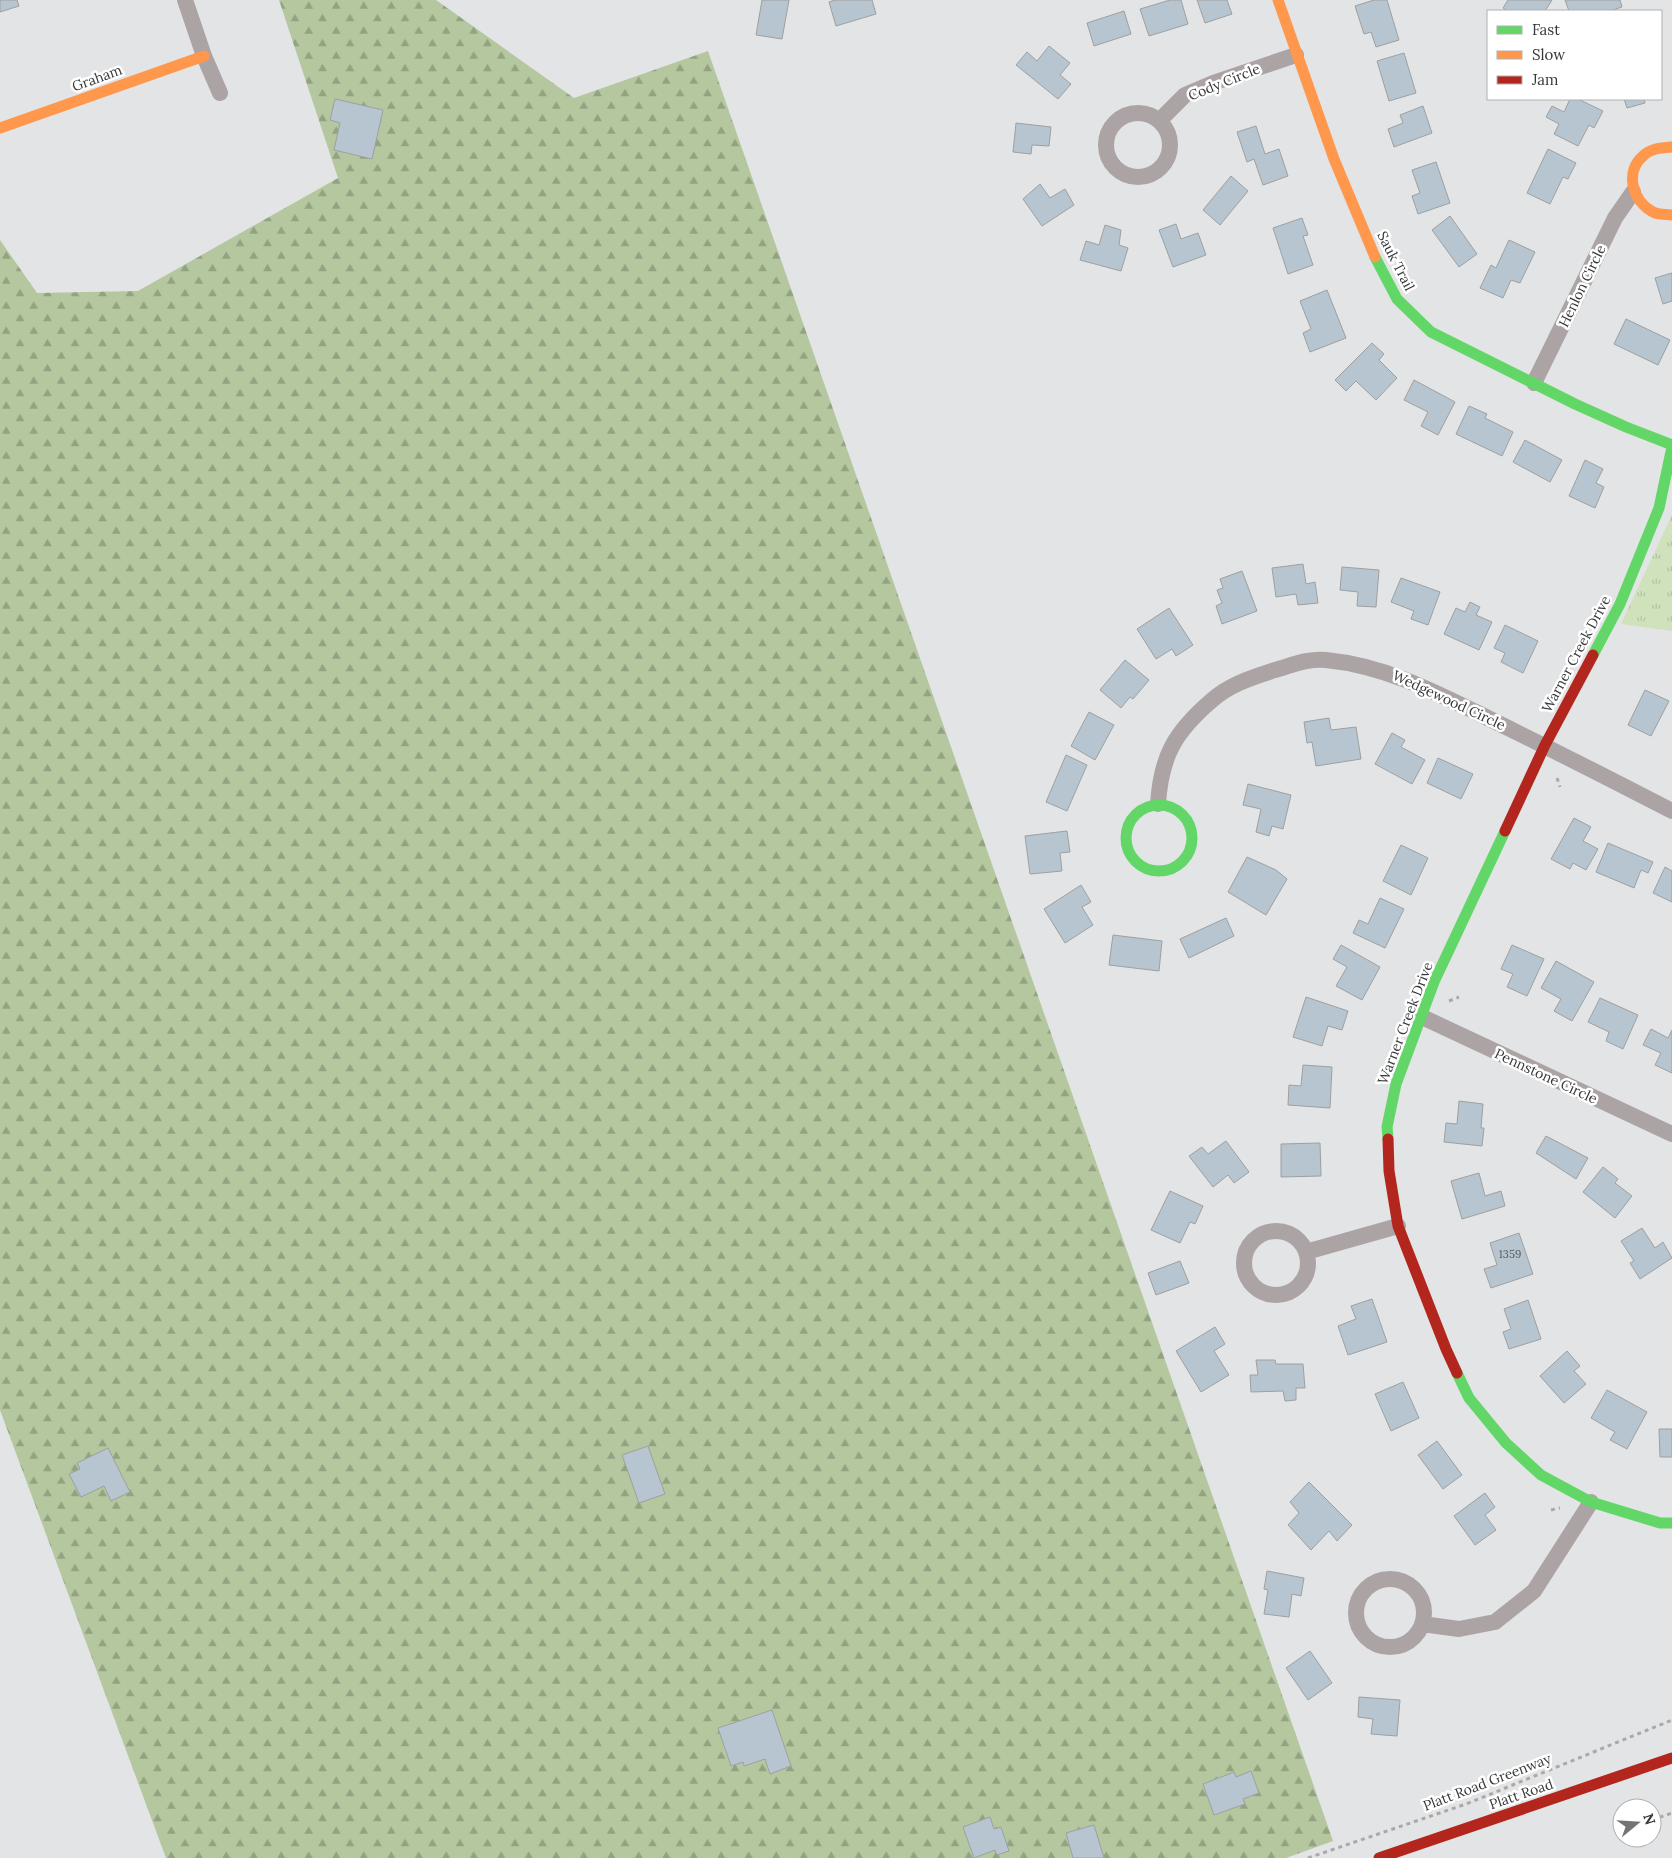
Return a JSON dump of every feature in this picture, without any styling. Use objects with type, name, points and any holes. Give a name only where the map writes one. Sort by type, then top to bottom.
[{"type":"street","points":[[185,0],[204,56],[220,93]]},
{"type":"street","name":"Sauk Trail","points":[[1278,0],[1296,56],[1334,159],[1366,236],[1397,299],[1431,332],[1626,427],[1672,446]]},
{"type":"street","name":"Graham","points":[[0,128],[204,56]]},
{"type":"street","name":"Cody Circle","points":[[1159,120],[1185,95],[1213,83],[1296,56]]},
{"type":"street","points":[[1672,147],[1660,147],[1650,150],[1640,158],[1634,168],[1632,180],[1633,192],[1639,202],[1648,210],[1659,215],[1672,215]]},
{"type":"street","name":"Henlon Circle","points":[[1534,383],[1615,218],[1633,192]]},
{"type":"street","name":"Warner Creek Drive","points":[[1672,446],[1659,508],[1638,563],[1620,604],[1545,745],[1434,982],[1396,1084],[1387,1127],[1389,1171],[1398,1226],[1446,1349],[1469,1398],[1506,1443],[1541,1475],[1591,1502],[1660,1523],[1672,1523]]},
{"type":"street","name":"Wedgewood Circle","points":[[1158,804],[1168,751],[1187,722],[1234,684],[1250,677],[1307,660],[1335,661],[1391,673],[1423,686],[1545,745],[1672,811]]},
{"type":"street","points":[[1158,804],[1170,807],[1181,814],[1189,824],[1192,837],[1190,849],[1183,860],[1173,868],[1160,871],[1147,869],[1136,862],[1129,852],[1126,839],[1128,826],[1135,815],[1145,808],[1158,804]]},
{"type":"street","name":"Pennstone Circle","points":[[1420,1016],[1672,1134]]},
{"type":"street","points":[[1306,1252],[1398,1226]]},
{"type":"street","points":[[1422,1624],[1458,1629],[1495,1622],[1534,1591],[1591,1502]]},
{"type":"street","points":[[1384,1579],[1395,1579],[1406,1582],[1421,1597],[1424,1608],[1422,1624],[1414,1638],[1406,1644],[1394,1647],[1382,1646],[1372,1642],[1363,1634],[1358,1623],[1356,1611],[1358,1600],[1374,1582],[1384,1579]]},
{"type":"street","name":"Platt Road","points":[[1379,1858],[1672,1758]]},
{"type":"path","points":[[1557,778],[1560,787]]},
{"type":"path","points":[[1449,1001],[1459,997]]},
{"type":"path","name":"Platt Road Greenway","points":[[1308,1858],[1466,1804],[1672,1720]]},
{"type":"green space","points":[[279,0],[436,0],[574,98],[708,51],[1333,1841],[1286,1858],[166,1858],[0,1410],[0,240],[37,293],[138,291],[338,178]]},
{"type":"green space","points":[[1672,515],[1672,631],[1621,624]]},
{"type":"building","points":[[0,0],[17,0],[19,6],[0,12]]},
{"type":"building","points":[[762,0],[789,0],[782,39],[756,35]]},
{"type":"building","points":[[835,0],[872,0],[876,14],[836,26],[829,2]]},
{"type":"building","points":[[1170,0],[1181,0],[1188,24],[1149,36],[1140,9]]},
{"type":"building","points":[[1197,0],[1227,0],[1232,14],[1205,23]]},
{"type":"building","points":[[1374,0],[1387,0],[1399,40],[1376,47],[1371,32],[1364,34],[1355,6]]},
{"type":"building","points":[[1508,0],[1552,0],[1546,10],[1506,10],[1503,8]]},
{"type":"building","points":[[1565,0],[1620,0],[1622,7],[1613,10],[1569,10]]},
{"type":"building","points":[[1124,11],[1131,34],[1094,46],[1087,23]]},
{"type":"building","points":[[1049,46],[1070,63],[1060,75],[1071,84],[1058,99],[1016,65],[1027,52],[1037,61]]},
{"type":"building","points":[[1404,53],[1416,93],[1389,101],[1377,61]]},
{"type":"building","points":[[335,99],[383,110],[372,159],[334,150],[340,123],[330,120]]},
{"type":"building","points":[[1570,100],[1580,100],[1603,111],[1594,128],[1589,125],[1578,146],[1554,134],[1559,124],[1546,117],[1552,106],[1564,112]]},
{"type":"building","points":[[1624,100],[1644,100],[1645,103],[1627,108]]},
{"type":"building","points":[[1423,106],[1432,133],[1394,147],[1388,129],[1403,123],[1400,115]]},
{"type":"building","points":[[1016,123],[1051,127],[1049,146],[1032,145],[1031,154],[1013,152]]},
{"type":"building","points":[[1256,126],[1265,154],[1279,149],[1288,176],[1263,185],[1254,159],[1247,162],[1237,132]]},
{"type":"building","points":[[1548,149],[1576,163],[1568,179],[1563,177],[1550,204],[1527,193]]},
{"type":"building","points":[[1436,162],[1450,203],[1418,214],[1412,196],[1420,193],[1412,170]]},
{"type":"building","points":[[1231,176],[1248,191],[1220,225],[1203,210]]},
{"type":"building","points":[[1040,184],[1050,198],[1065,189],[1074,205],[1042,226],[1023,199]]},
{"type":"building","points":[[1450,216],[1477,254],[1459,267],[1432,230]]},
{"type":"building","points":[[1302,218],[1308,235],[1303,236],[1313,265],[1288,274],[1273,228]]},
{"type":"building","points":[[1176,224],[1181,239],[1198,233],[1206,255],[1173,267],[1159,230]]},
{"type":"building","points":[[1105,225],[1121,230],[1119,245],[1128,248],[1121,271],[1080,260],[1086,241],[1099,245]]},
{"type":"building","points":[[1509,240],[1535,252],[1520,283],[1511,280],[1503,298],[1480,288],[1491,265],[1496,268]]},
{"type":"building","points":[[1672,273],[1672,301],[1663,304],[1655,278]]},
{"type":"building","points":[[1327,290],[1346,338],[1310,352],[1303,333],[1311,329],[1300,301]]},
{"type":"building","points":[[1626,319],[1670,340],[1658,365],[1614,344]]},
{"type":"building","points":[[1372,343],[1384,354],[1379,360],[1397,378],[1376,400],[1356,381],[1346,391],[1335,380]]},
{"type":"building","points":[[1414,380],[1455,402],[1438,435],[1421,426],[1428,412],[1404,400]]},
{"type":"building","points":[[1469,406],[1487,414],[1485,418],[1513,432],[1502,456],[1456,434]]},
{"type":"building","points":[[1525,440],[1562,460],[1550,482],[1513,462]]},
{"type":"building","points":[[1585,460],[1603,469],[1596,483],[1604,487],[1595,508],[1569,496]]},
{"type":"building","points":[[1303,564],[1306,584],[1315,582],[1318,603],[1298,605],[1296,594],[1276,597],[1272,568]]},
{"type":"building","points":[[1342,567],[1379,570],[1376,607],[1357,606],[1358,592],[1340,590]]},
{"type":"building","points":[[1242,571],[1257,611],[1222,624],[1216,606],[1222,603],[1217,590],[1223,588],[1220,579]]},
{"type":"building","points":[[1401,578],[1440,592],[1428,625],[1411,619],[1414,611],[1391,602]]},
{"type":"building","points":[[1470,602],[1480,607],[1476,615],[1492,622],[1479,650],[1444,634],[1456,608],[1465,612]]},
{"type":"building","points":[[1169,608],[1193,645],[1176,656],[1172,649],[1156,659],[1137,629]]},
{"type":"building","points":[[1505,625],[1538,641],[1523,673],[1501,662],[1505,653],[1494,648]]},
{"type":"building","points":[[1125,660],[1149,680],[1133,699],[1130,697],[1121,708],[1100,690]]},
{"type":"building","points":[[1645,690],[1669,701],[1651,736],[1628,725]]},
{"type":"building","points":[[1089,712],[1114,725],[1095,760],[1071,746]]},
{"type":"building","points":[[1329,718],[1331,730],[1356,727],[1361,759],[1316,766],[1312,742],[1307,743],[1304,722]]},
{"type":"building","points":[[1392,733],[1405,740],[1401,747],[1425,760],[1412,784],[1375,764]]},
{"type":"building","points":[[1066,755],[1087,765],[1067,811],[1046,802]]},
{"type":"building","points":[[1438,758],[1473,774],[1461,799],[1427,783]]},
{"type":"building","points":[[1248,784],[1291,795],[1283,829],[1272,826],[1269,836],[1256,832],[1261,809],[1243,805]]},
{"type":"building","points":[[1574,818],[1591,827],[1583,841],[1598,849],[1586,870],[1573,863],[1570,869],[1551,859]]},
{"type":"building","points":[[1067,831],[1070,852],[1060,853],[1062,871],[1030,874],[1025,836]]},
{"type":"building","points":[[1608,843],[1653,862],[1648,873],[1641,870],[1634,888],[1596,872]]},
{"type":"building","points":[[1401,845],[1428,858],[1411,895],[1383,881]]},
{"type":"building","points":[[1247,857],[1276,870],[1287,879],[1266,915],[1228,892]]},
{"type":"building","points":[[1665,867],[1672,871],[1672,902],[1653,893]]},
{"type":"building","points":[[1081,885],[1091,902],[1082,907],[1093,925],[1065,943],[1044,909]]},
{"type":"building","points":[[1380,898],[1404,909],[1385,948],[1353,933],[1359,920],[1368,924]]},
{"type":"building","points":[[1226,918],[1234,936],[1189,958],[1180,939]]},
{"type":"building","points":[[1113,935],[1162,941],[1159,971],[1109,965]]},
{"type":"building","points":[[1341,945],[1380,967],[1362,1000],[1336,986],[1347,967],[1333,959]]},
{"type":"building","points":[[1512,945],[1544,959],[1527,996],[1507,987],[1513,974],[1501,969]]},
{"type":"building","points":[[1556,961],[1594,982],[1572,1021],[1554,1011],[1561,999],[1541,988]]},
{"type":"building","points":[[1306,997],[1348,1011],[1342,1030],[1328,1026],[1322,1046],[1293,1037]]},
{"type":"building","points":[[1600,998],[1638,1015],[1623,1049],[1606,1041],[1609,1032],[1588,1022]]},
{"type":"building","points":[[1651,1029],[1668,1038],[1672,1030],[1672,1073],[1655,1065],[1661,1053],[1643,1045]]},
{"type":"building","points":[[1303,1065],[1332,1067],[1330,1108],[1288,1105],[1289,1085],[1301,1086]]},
{"type":"building","points":[[1459,1101],[1483,1104],[1481,1128],[1484,1128],[1482,1146],[1444,1142],[1446,1123],[1457,1124]]},
{"type":"building","points":[[1546,1136],[1588,1158],[1576,1179],[1536,1153]]},
{"type":"building","points":[[1226,1141],[1249,1172],[1234,1183],[1228,1175],[1213,1187],[1189,1156],[1202,1147],[1208,1154]]},
{"type":"building","points":[[1320,1143],[1321,1176],[1281,1177],[1281,1144]]},
{"type":"building","points":[[1603,1167],[1618,1179],[1615,1183],[1632,1196],[1615,1218],[1583,1192]]},
{"type":"building","points":[[1479,1173],[1485,1196],[1501,1191],[1505,1206],[1462,1219],[1451,1181]]},
{"type":"building","points":[[1170,1191],[1203,1206],[1195,1224],[1190,1222],[1180,1243],[1151,1230]]},
{"type":"building","points":[[1642,1228],[1655,1248],[1663,1242],[1672,1258],[1640,1279],[1630,1263],[1634,1261],[1621,1241]]},
{"type":"building","points":[[1519,1233],[1533,1274],[1491,1288],[1484,1269],[1497,1265],[1490,1243]]},
{"type":"building","points":[[1180,1261],[1189,1283],[1156,1295],[1148,1273]]},
{"type":"building","points":[[1372,1299],[1387,1342],[1348,1355],[1338,1326],[1356,1319],[1351,1306]]},
{"type":"building","points":[[1528,1300],[1541,1339],[1509,1349],[1503,1332],[1511,1329],[1504,1309]]},
{"type":"building","points":[[1215,1327],[1225,1344],[1214,1351],[1229,1375],[1201,1392],[1176,1351]]},
{"type":"building","points":[[1567,1351],[1580,1366],[1574,1371],[1586,1384],[1564,1403],[1540,1376]]},
{"type":"building","points":[[1256,1360],[1275,1360],[1276,1364],[1303,1364],[1305,1388],[1296,1388],[1296,1400],[1285,1401],[1283,1391],[1251,1392],[1250,1375],[1258,1375]]},
{"type":"building","points":[[1403,1382],[1419,1418],[1391,1431],[1375,1394]]},
{"type":"building","points":[[1607,1390],[1647,1412],[1627,1449],[1610,1440],[1615,1432],[1591,1418]]},
{"type":"building","points":[[1659,1429],[1672,1429],[1672,1457],[1660,1457]]},
{"type":"building","points":[[1437,1441],[1462,1475],[1443,1489],[1418,1455]]},
{"type":"building","points":[[648,1446],[665,1494],[639,1503],[622,1455]]},
{"type":"building","points":[[108,1448],[130,1492],[111,1501],[104,1486],[81,1497],[69,1474],[80,1469],[77,1463]]},
{"type":"building","points":[[1309,1482],[1352,1525],[1337,1541],[1329,1531],[1311,1550],[1288,1525],[1299,1513],[1290,1502]]},
{"type":"building","points":[[1485,1493],[1495,1507],[1485,1515],[1496,1530],[1475,1545],[1454,1516]]},
{"type":"building","points":[[1267,1571],[1304,1578],[1301,1596],[1292,1594],[1289,1617],[1264,1614],[1268,1590],[1264,1589]]},
{"type":"building","points":[[1310,1651],[1332,1683],[1308,1700],[1286,1668]]},
{"type":"building","points":[[1359,1697],[1400,1700],[1397,1736],[1371,1734],[1373,1719],[1358,1717]]},
{"type":"building","points":[[772,1710],[791,1766],[770,1774],[765,1759],[744,1766],[743,1762],[731,1766],[718,1728]]},
{"type":"building","points":[[1251,1771],[1259,1793],[1243,1799],[1245,1804],[1214,1815],[1203,1784],[1234,1772],[1236,1777]]},
{"type":"building","points":[[990,1817],[994,1829],[1001,1827],[1009,1851],[997,1855],[995,1850],[974,1858],[963,1827]]},
{"type":"building","points":[[1094,1825],[1104,1858],[1073,1858],[1066,1833]]},
{"type":"traffic: fast","points":[[1375,257],[1397,299],[1431,332],[1575,404],[1672,445]]},
{"type":"traffic: fast","points":[[1593,655],[1620,604],[1659,508],[1672,447]]},
{"type":"traffic: fast","points":[[1159,805],[1171,808],[1182,815],[1189,826],[1192,838],[1189,850],[1182,861],[1171,868],[1159,871],[1147,868],[1136,861],[1129,850],[1126,838],[1129,826],[1136,815],[1147,808],[1159,805]]},
{"type":"traffic: fast","points":[[1388,1139],[1387,1127],[1396,1084],[1434,982],[1505,831]]},
{"type":"traffic: fast","points":[[1457,1373],[1469,1398],[1506,1443],[1541,1475],[1591,1502],[1660,1523],[1672,1523]]},
{"type":"traffic: slow","points":[[1278,0],[1334,159],[1375,257]]},
{"type":"traffic: slow","points":[[0,128],[204,56]]},
{"type":"traffic: slow","points":[[1672,147],[1656,149],[1646,153],[1637,163],[1633,178],[1636,194],[1646,207],[1655,213],[1672,215]]},
{"type":"traffic: jam","points":[[1505,831],[1545,745],[1593,655]]},
{"type":"traffic: jam","points":[[1388,1139],[1389,1171],[1398,1226],[1457,1373]]},
{"type":"traffic: jam","points":[[1379,1858],[1672,1758]]}]
